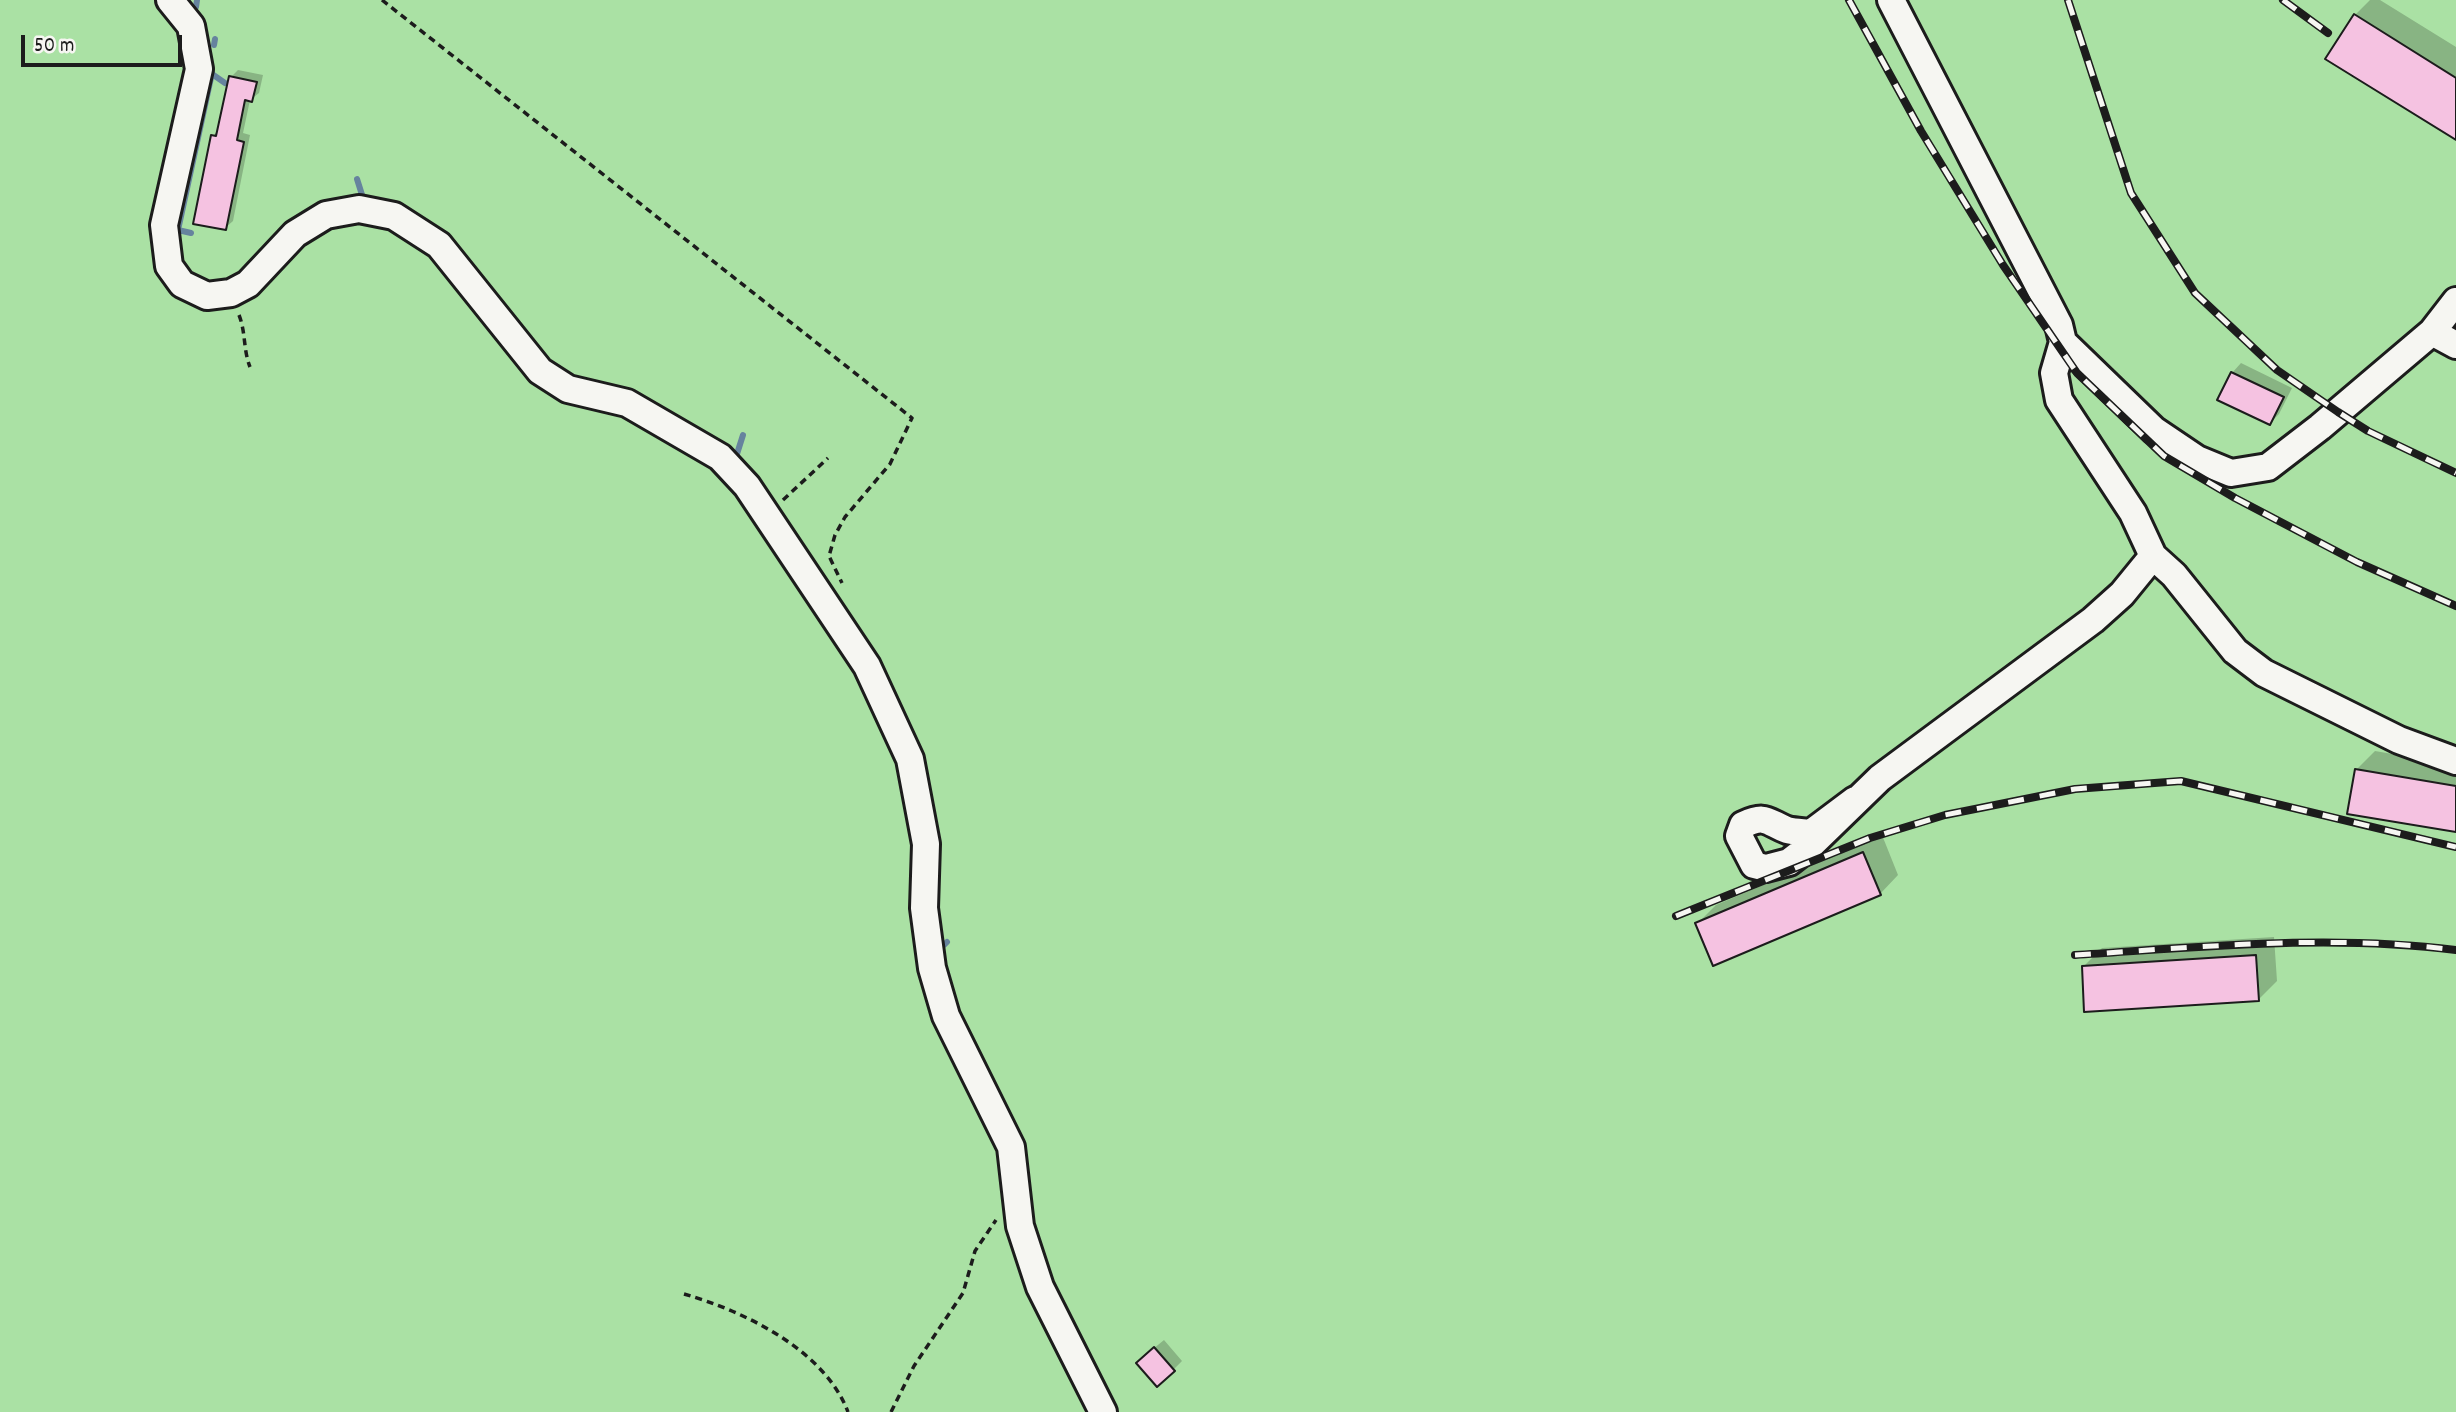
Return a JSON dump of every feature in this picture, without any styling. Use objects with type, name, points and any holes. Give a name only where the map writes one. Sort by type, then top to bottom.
[{"type":"lane","points":[[170,0],[191,26],[199,69],[164,225],[169,266],[173,275],[193,291],[207,296],[231,293],[248,284],[295,234],[326,215],[359,209],[394,216],[439,245],[540,371],[568,389],[627,403],[720,457],[747,486],[867,666],[911,759],[926,844],[924,908],[932,968],[946,1016],[1011,1147],[1020,1226],[1040,1286],[1103,1412]]},
{"type":"lane","points":[[1891,0],[2059,325],[2063,342],[2054,373],[2059,400],[2133,513],[2153,556],[2174,575],[2235,650],[2264,673],[2399,740],[2456,761]]},
{"type":"lane","points":[[2063,342],[2154,430],[2197,459],[2231,473],[2268,467],[2432,332],[2456,301]]},
{"type":"lane","points":[[2432,332],[2456,345]]},
{"type":"lane","points":[[1855,800],[1986,697],[2093,620],[2122,594],[2153,556]]},
{"type":"path","points":[[382,0],[912,418],[890,464],[845,517],[835,535],[829,556],[843,585]]},
{"type":"path","points":[[231,293],[246,333],[244,352],[250,367]]},
{"type":"path","points":[[766,516],[828,458]]},
{"type":"path","points":[[891,1412],[914,1366],[963,1293],[975,1251],[992,1223],[1018,1204]]},
{"type":"path","points":[[684,1294],[725,1306],[786,1339],[821,1372],[848,1412]]},
{"type":"green space","points":[[0,0],[2456,0],[2456,1412],[0,1412]]},
{"type":"building","points":[[2354,14],[2456,78],[2456,140],[2325,59]]},
{"type":"building","points":[[229,76],[257,82],[252,102],[245,100],[237,140],[244,142],[226,230],[193,224],[211,135],[216,136]]},
{"type":"building","points":[[2231,372],[2284,397],[2270,425],[2217,400]]},
{"type":"building","points":[[2355,769],[2456,786],[2456,832],[2347,814]]},
{"type":"building","points":[[1863,852],[1881,895],[1713,966],[1695,923]]},
{"type":"building","points":[[2256,955],[2259,1001],[2084,1012],[2082,966]]},
{"type":"building","points":[[1154,1347],[1175,1371],[1157,1387],[1136,1363]]},
{"type":"waterway","points":[[196,7],[197,0]]},
{"type":"waterway","points":[[214,45],[215,39]]},
{"type":"waterway","points":[[178,242],[178,230],[212,73]]},
{"type":"waterway","points":[[212,74],[225,83]]},
{"type":"waterway","points":[[357,179],[363,198]]},
{"type":"waterway","points":[[178,230],[191,233]]},
{"type":"waterway","points":[[736,457],[743,435]]},
{"type":"waterway","points":[[944,945],[947,942]]},
{"type":"railway","points":[[1849,0],[1921,131],[2003,265],[2077,373],[2164,456],[2235,498],[2357,562],[2456,606]]},
{"type":"railway","points":[[2068,0],[2131,193],[2195,293],[2277,370],[2368,431],[2456,473]]},
{"type":"railway","points":[[2283,0],[2328,33]]},
{"type":"railway","points":[[1676,916],[1870,838],[1945,815],[2075,789],[2181,781],[2456,847]]},
{"type":"railway","points":[[2075,955],[2313,942],[2409,945],[2456,950]]}]
